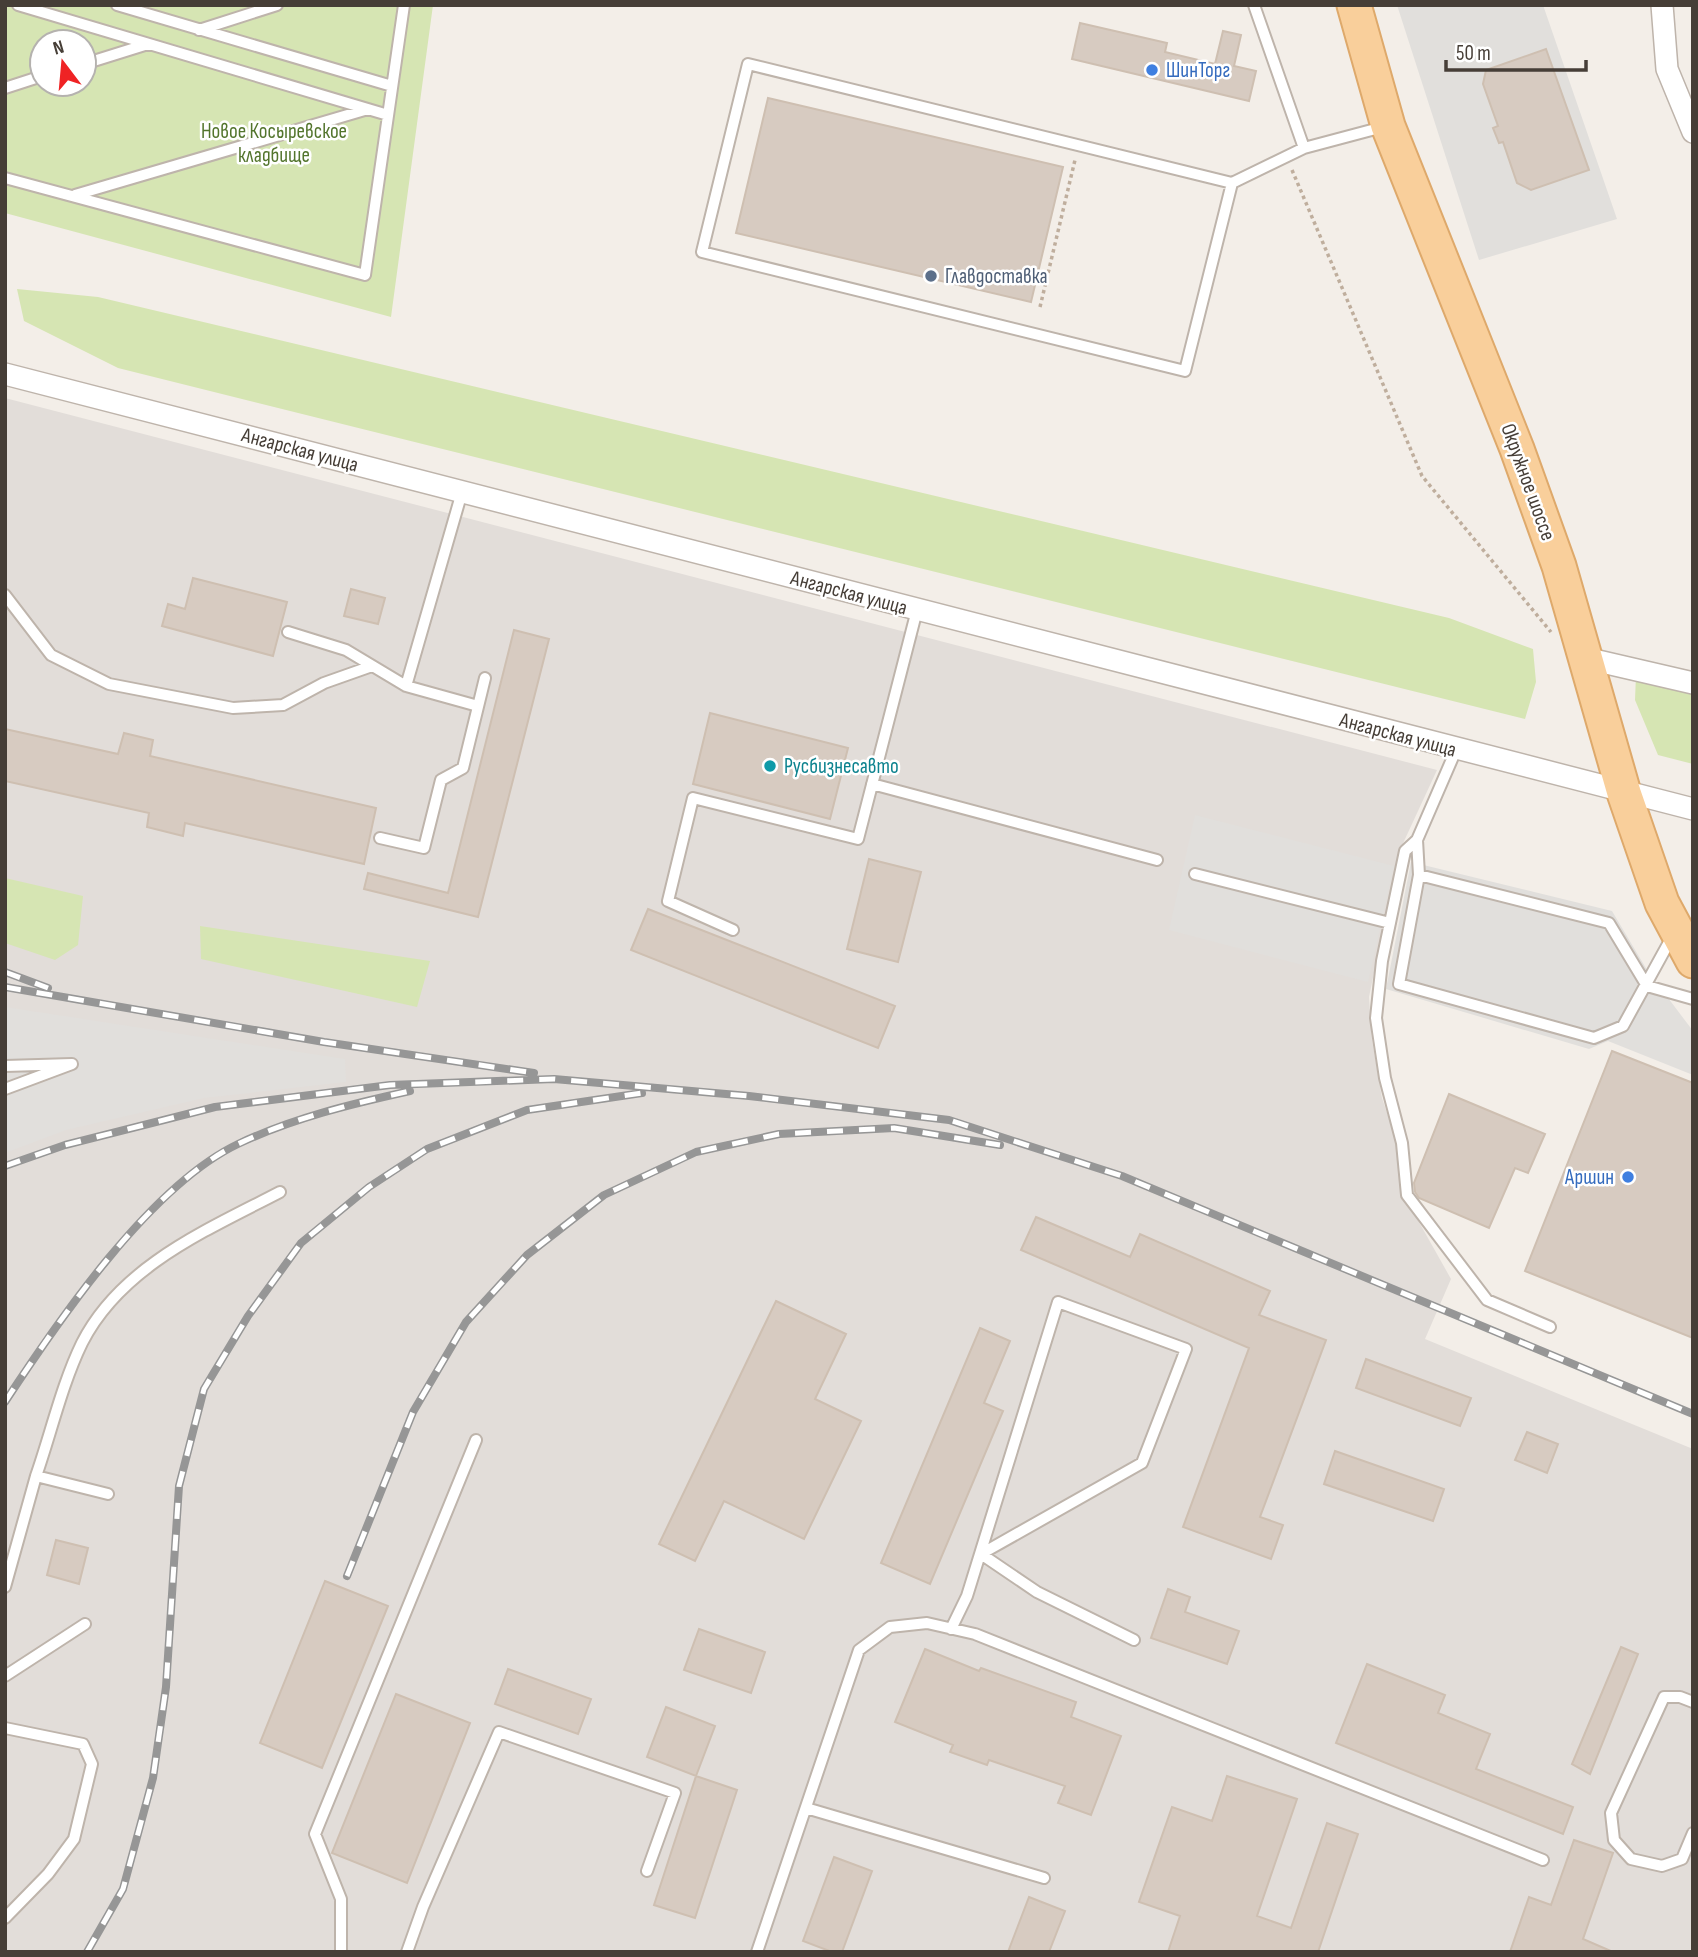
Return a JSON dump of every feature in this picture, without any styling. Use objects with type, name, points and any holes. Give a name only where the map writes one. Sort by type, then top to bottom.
[{"type":"main road","name":"Окружное шоссе","points":[[1354,5],[1388,125],[1517,449],[1559,566],[1624,793],[1662,903],[1693,961]]},
{"type":"street","points":[[1662,5],[1667,69],[1693,132]]},
{"type":"street","name":"Ангарская улица","points":[[5,374],[1693,810]]},
{"type":"street","points":[[1586,658],[1693,682]]},
{"type":"lane","points":[[18,5],[388,115]]},
{"type":"lane","points":[[117,5],[392,86]]},
{"type":"lane","points":[[199,30],[277,5]]},
{"type":"lane","points":[[5,178],[365,275],[404,5]]},
{"type":"lane","points":[[1254,5],[1304,148]]},
{"type":"lane","points":[[98,60],[148,44]]},
{"type":"lane","points":[[1232,183],[1185,370],[702,252],[748,64],[1232,183],[1304,148],[1388,125]]},
{"type":"lane","points":[[5,88],[28,81]]},
{"type":"lane","points":[[72,196],[368,109]]},
{"type":"lane","points":[[406,686],[462,492]]},
{"type":"lane","points":[[5,595],[51,654],[109,684],[233,708],[283,705],[324,683],[372,666]]},
{"type":"lane","points":[[733,930],[668,901],[693,798],[858,839],[917,610]]},
{"type":"lane","points":[[288,632],[346,650],[406,686],[478,706]]},
{"type":"lane","points":[[380,838],[424,848],[441,780],[463,768],[485,678]]},
{"type":"lane","points":[[1455,750],[1417,840],[1405,851],[1390,923],[1376,1018],[1385,1077],[1402,1143],[1407,1195],[1487,1300],[1550,1327]]},
{"type":"lane","points":[[872,784],[1157,860]]},
{"type":"lane","points":[[1417,840],[1419,875],[1399,984],[1594,1038],[1623,1026],[1676,929]]},
{"type":"lane","points":[[1195,874],[1390,923]]},
{"type":"lane","points":[[1419,875],[1609,923],[1647,986],[1693,999]]},
{"type":"lane","points":[[5,1066],[72,1064],[5,1089]]},
{"type":"lane","points":[[5,1587],[36,1476],[82,1344],[105,1307],[129,1281],[190,1239],[280,1192]]},
{"type":"lane","points":[[951,1629],[967,1596],[1058,1302],[1186,1349],[1142,1463],[981,1553]]},
{"type":"lane","points":[[341,1952],[341,1899],[315,1834],[476,1440]]},
{"type":"lane","points":[[36,1476],[108,1494]]},
{"type":"lane","points":[[981,1553],[1037,1592],[1134,1640]]},
{"type":"lane","points":[[757,1952],[859,1650],[890,1627],[927,1623],[975,1634],[1543,1860]]},
{"type":"lane","points":[[5,1676],[85,1624]]},
{"type":"lane","points":[[1693,1702],[1680,1697],[1664,1698],[1611,1814],[1614,1840],[1631,1859],[1662,1866],[1682,1859],[1693,1833]]},
{"type":"lane","points":[[5,1728],[83,1744],[92,1764],[74,1839],[48,1874],[5,1918]]},
{"type":"lane","points":[[407,1952],[423,1907],[499,1732],[675,1794],[647,1871]]},
{"type":"lane","points":[[806,1808],[1044,1878]]},
{"type":"path","points":[[1040,307],[1075,160]]},
{"type":"path","points":[[1291,167],[1422,476],[1544,626],[1554,634]]},
{"type":"shaded area","points":[[1397,5],[1543,5],[1617,219],[1479,260]]},
{"type":"shaded area","points":[[5,398],[1437,770],[1399,852],[1369,997],[1372,1040],[1382,1098],[1403,1161],[1406,1199],[1451,1279],[1425,1339],[1693,1449],[1693,1952],[5,1952]]},
{"type":"shaded area","points":[[1195,815],[1394,866],[1368,982],[1169,930]]},
{"type":"shaded area","points":[[1411,862],[1612,911],[1647,970],[1693,1031],[1693,1075],[1608,1041],[1589,1049],[1386,989]]},
{"type":"shaded area","points":[[5,1007],[345,1059],[346,1082],[204,1098],[66,1130],[5,1153]]},
{"type":"green space","name":"Новое Косыревское кладбище","points":[[5,5],[433,5],[391,317],[5,213]]},
{"type":"green space","points":[[17,289],[98,297],[1449,618],[1533,649],[1536,682],[1525,719],[118,368],[24,321]]},
{"type":"green space","points":[[1636,675],[1693,690],[1693,764],[1658,755],[1635,700]]},
{"type":"green space","points":[[5,878],[83,896],[78,945],[55,960],[5,943]]},
{"type":"green space","points":[[200,926],[430,961],[417,1007],[201,959]]},
{"type":"building","points":[[1080,23],[1167,43],[1165,52],[1215,64],[1223,31],[1241,35],[1234,66],[1256,71],[1249,101],[1072,59]]},
{"type":"building","points":[[1546,49],[1589,170],[1531,190],[1517,183],[1503,142],[1499,143],[1493,128],[1498,126],[1483,84],[1486,70]]},
{"type":"building","points":[[768,98],[1063,167],[1031,302],[736,233]]},
{"type":"building","points":[[193,578],[287,602],[273,656],[162,626],[168,604],[185,609]]},
{"type":"building","points":[[351,589],[385,598],[378,624],[344,616]]},
{"type":"building","points":[[514,630],[549,639],[478,917],[364,889],[368,873],[448,893]]},
{"type":"building","name":"Русбизнесавто","points":[[710,713],[848,748],[830,819],[693,784]]},
{"type":"building","points":[[5,729],[118,754],[124,733],[153,740],[150,756],[376,808],[364,864],[185,823],[183,836],[147,827],[149,813],[5,781]]},
{"type":"building","points":[[869,859],[921,872],[898,962],[847,949]]},
{"type":"building","points":[[648,909],[895,1006],[878,1048],[631,950]]},
{"type":"building","name":"Аршин","points":[[1612,1051],[1693,1083],[1693,1338],[1525,1271]]},
{"type":"building","points":[[1449,1094],[1545,1134],[1528,1173],[1515,1168],[1489,1228],[1419,1198],[1415,1192],[1414,1183]]},
{"type":"building","points":[[1036,1217],[1130,1257],[1140,1234],[1270,1291],[1259,1315],[1326,1340],[1260,1517],[1283,1525],[1271,1559],[1183,1527],[1249,1348],[1021,1250]]},
{"type":"building","points":[[776,1301],[846,1334],[815,1399],[861,1421],[804,1539],[724,1501],[695,1561],[659,1544]]},
{"type":"building","points":[[980,1328],[1010,1341],[984,1403],[1003,1411],[930,1584],[881,1563]]},
{"type":"building","points":[[1366,1359],[1471,1398],[1460,1426],[1356,1388]]},
{"type":"building","points":[[1527,1432],[1558,1444],[1547,1473],[1515,1460]]},
{"type":"building","points":[[1335,1451],[1444,1489],[1433,1521],[1324,1484]]},
{"type":"building","points":[[56,1540],[88,1548],[79,1584],[47,1575]]},
{"type":"building","points":[[325,1581],[388,1606],[322,1768],[260,1743]]},
{"type":"building","points":[[1168,1589],[1190,1597],[1185,1612],[1239,1631],[1227,1664],[1151,1638]]},
{"type":"building","points":[[699,1629],[765,1652],[751,1693],[684,1670]]},
{"type":"building","points":[[1621,1647],[1638,1654],[1590,1774],[1572,1764]]},
{"type":"building","points":[[925,1649],[979,1671],[981,1668],[1076,1702],[1071,1717],[1121,1736],[1091,1815],[1058,1803],[1065,1786],[989,1760],[987,1765],[950,1752],[953,1745],[895,1722]]},
{"type":"building","points":[[1367,1664],[1445,1695],[1438,1713],[1490,1734],[1476,1769],[1573,1807],[1563,1834],[1336,1743]]},
{"type":"building","points":[[508,1669],[591,1699],[578,1734],[495,1704]]},
{"type":"building","points":[[396,1694],[470,1723],[407,1883],[332,1853]]},
{"type":"building","points":[[666,1707],[715,1726],[696,1776],[647,1757]]},
{"type":"building","points":[[696,1776],[737,1790],[695,1918],[654,1905]]},
{"type":"building","points":[[1227,1776],[1297,1799],[1257,1916],[1291,1928],[1327,1823],[1358,1834],[1318,1952],[1168,1952],[1180,1916],[1139,1902],[1172,1807],[1212,1821]]},
{"type":"building","points":[[1574,1840],[1613,1853],[1583,1939],[1613,1952],[1510,1952],[1529,1897],[1551,1905]]},
{"type":"building","points":[[834,1857],[872,1871],[842,1952],[832,1952],[803,1941]]},
{"type":"building","points":[[1029,1897],[1065,1911],[1049,1952],[1008,1952]]},
{"type":"railway","points":[[5,972],[48,988]]},
{"type":"railway","points":[[5,987],[324,1042],[534,1073]]},
{"type":"railway","points":[[5,1166],[65,1145],[215,1107],[390,1085],[554,1079],[749,1096],[949,1120],[1122,1176],[1693,1414]]},
{"type":"railway","points":[[5,1402],[51,1333],[108,1258],[172,1191],[205,1164],[238,1144],[301,1119],[410,1091]]},
{"type":"railway","points":[[87,1952],[123,1889],[153,1778],[166,1687],[179,1486],[204,1389],[248,1316],[301,1243],[369,1187],[427,1149],[527,1110],[642,1093]]},
{"type":"railway","points":[[347,1576],[413,1412],[466,1322],[527,1255],[604,1195],[696,1152],[779,1134],[894,1128],[1000,1145]]},
{"type":"place","name":"ШинТорг","points":[[1152,70]]},
{"type":"place","name":"Главдоставка","points":[[931,276]]},
{"type":"place","name":"Русбизнесавто","points":[[770,766]]},
{"type":"place","name":"Аршин","points":[[1628,1177]]}]
